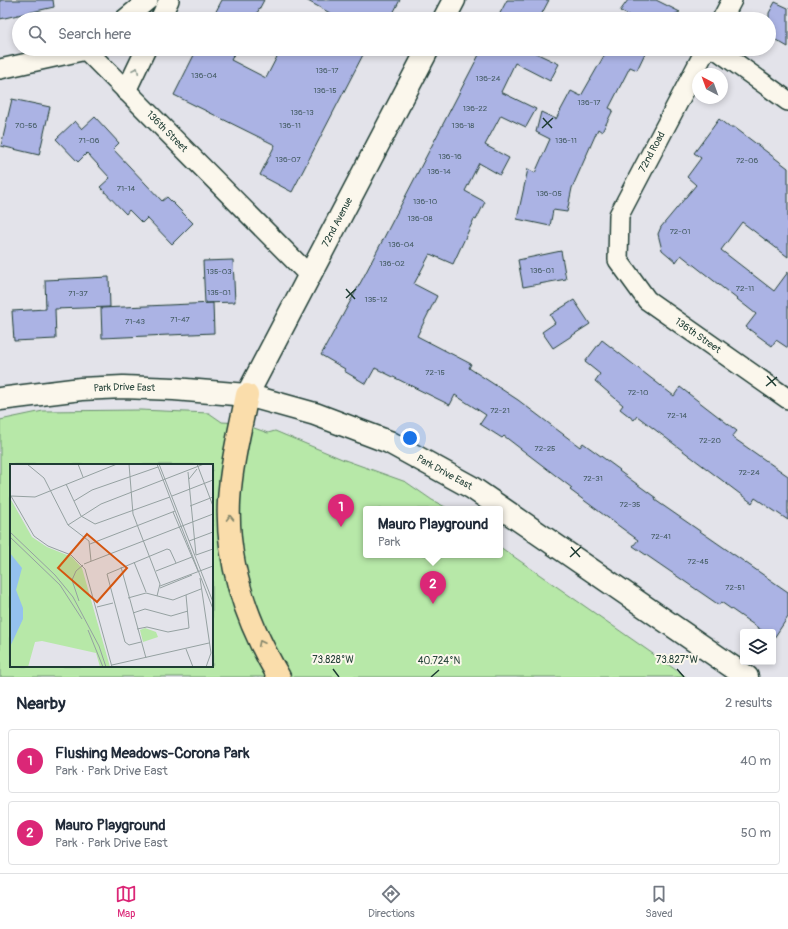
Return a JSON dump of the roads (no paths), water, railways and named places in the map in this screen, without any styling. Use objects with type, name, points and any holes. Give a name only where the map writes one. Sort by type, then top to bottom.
[{"type":"highway","points":[[247,396],[232,471],[229,501],[230,533],[235,570],[243,601],[254,630],[279,677]]},
{"type":"street","points":[[133,12],[148,0]]},
{"type":"street","points":[[163,12],[169,0]]},
{"type":"street","points":[[448,12],[454,0]]},
{"type":"street","points":[[726,12],[732,0]]},
{"type":"street","name":"136th Street","points":[[0,69],[59,56]]},
{"type":"street","name":"136th Street","points":[[92,56],[310,276]]},
{"type":"street","points":[[126,91],[143,56]]},
{"type":"street","name":"72nd Avenue","points":[[247,396],[424,56]]},
{"type":"street","name":"72nd Road","points":[[618,260],[619,215],[702,56]]},
{"type":"street","points":[[726,56],[788,101]]},
{"type":"street","name":"136th Street","points":[[618,260],[646,300],[788,399]]},
{"type":"street","name":"Park Drive East","points":[[0,399],[81,389],[124,387],[174,389],[247,396],[314,414],[389,442],[470,487],[498,506]]},
{"type":"street","name":"Park Drive East","points":[[503,510],[747,677]]},
{"type":"place","name":"Flushing Meadows-Corona Park","points":[[341,527]]},
{"type":"place","name":"Mauro Playground","points":[[433,604]]}]
